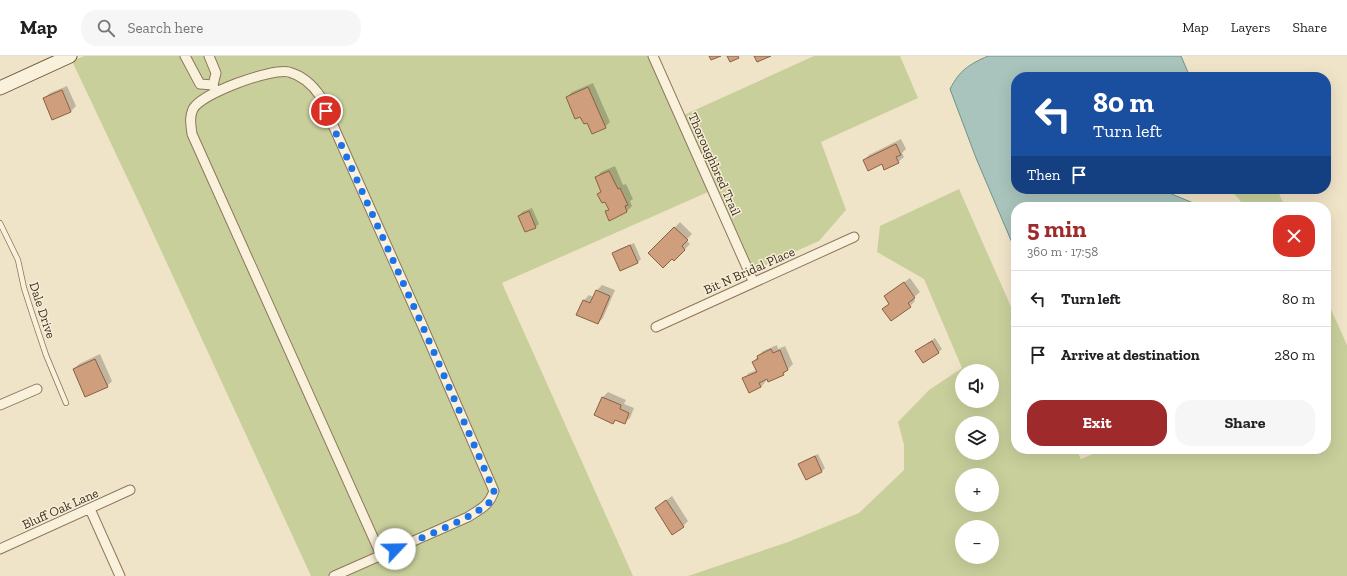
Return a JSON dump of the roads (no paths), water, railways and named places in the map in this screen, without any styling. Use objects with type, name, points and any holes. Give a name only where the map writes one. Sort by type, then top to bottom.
[{"type":"main road","points":[[0,88],[70,56]]},
{"type":"street","points":[[209,56],[216,73],[214,88]]},
{"type":"street","name":"Thoroughbred Trail","points":[[654,56],[753,281]]},
{"type":"street","points":[[189,57],[200,84],[214,88]]},
{"type":"street","points":[[334,576],[468,517],[484,508],[491,500],[494,491],[320,96],[312,85],[299,76],[287,71],[263,74],[214,88],[194,108],[190,118],[192,134],[381,555]]},
{"type":"street","name":"Bit N Bridal Place","points":[[656,327],[753,281],[854,237]]},
{"type":"street","points":[[0,405],[37,389]]},
{"type":"street","name":"Bluff Oak Lane","points":[[0,549],[130,490]]},
{"type":"street","points":[[90,509],[120,576]]},
{"type":"lane","name":"Dale Drive","points":[[0,223],[18,260],[24,288],[34,320],[46,355],[66,403]]},
{"type":"water","points":[[988,56],[1181,56],[1188,72],[1011,72],[1011,194],[1172,194],[1191,202],[1011,202],[1011,240],[976,158],[950,89],[957,77],[975,62]]}]
